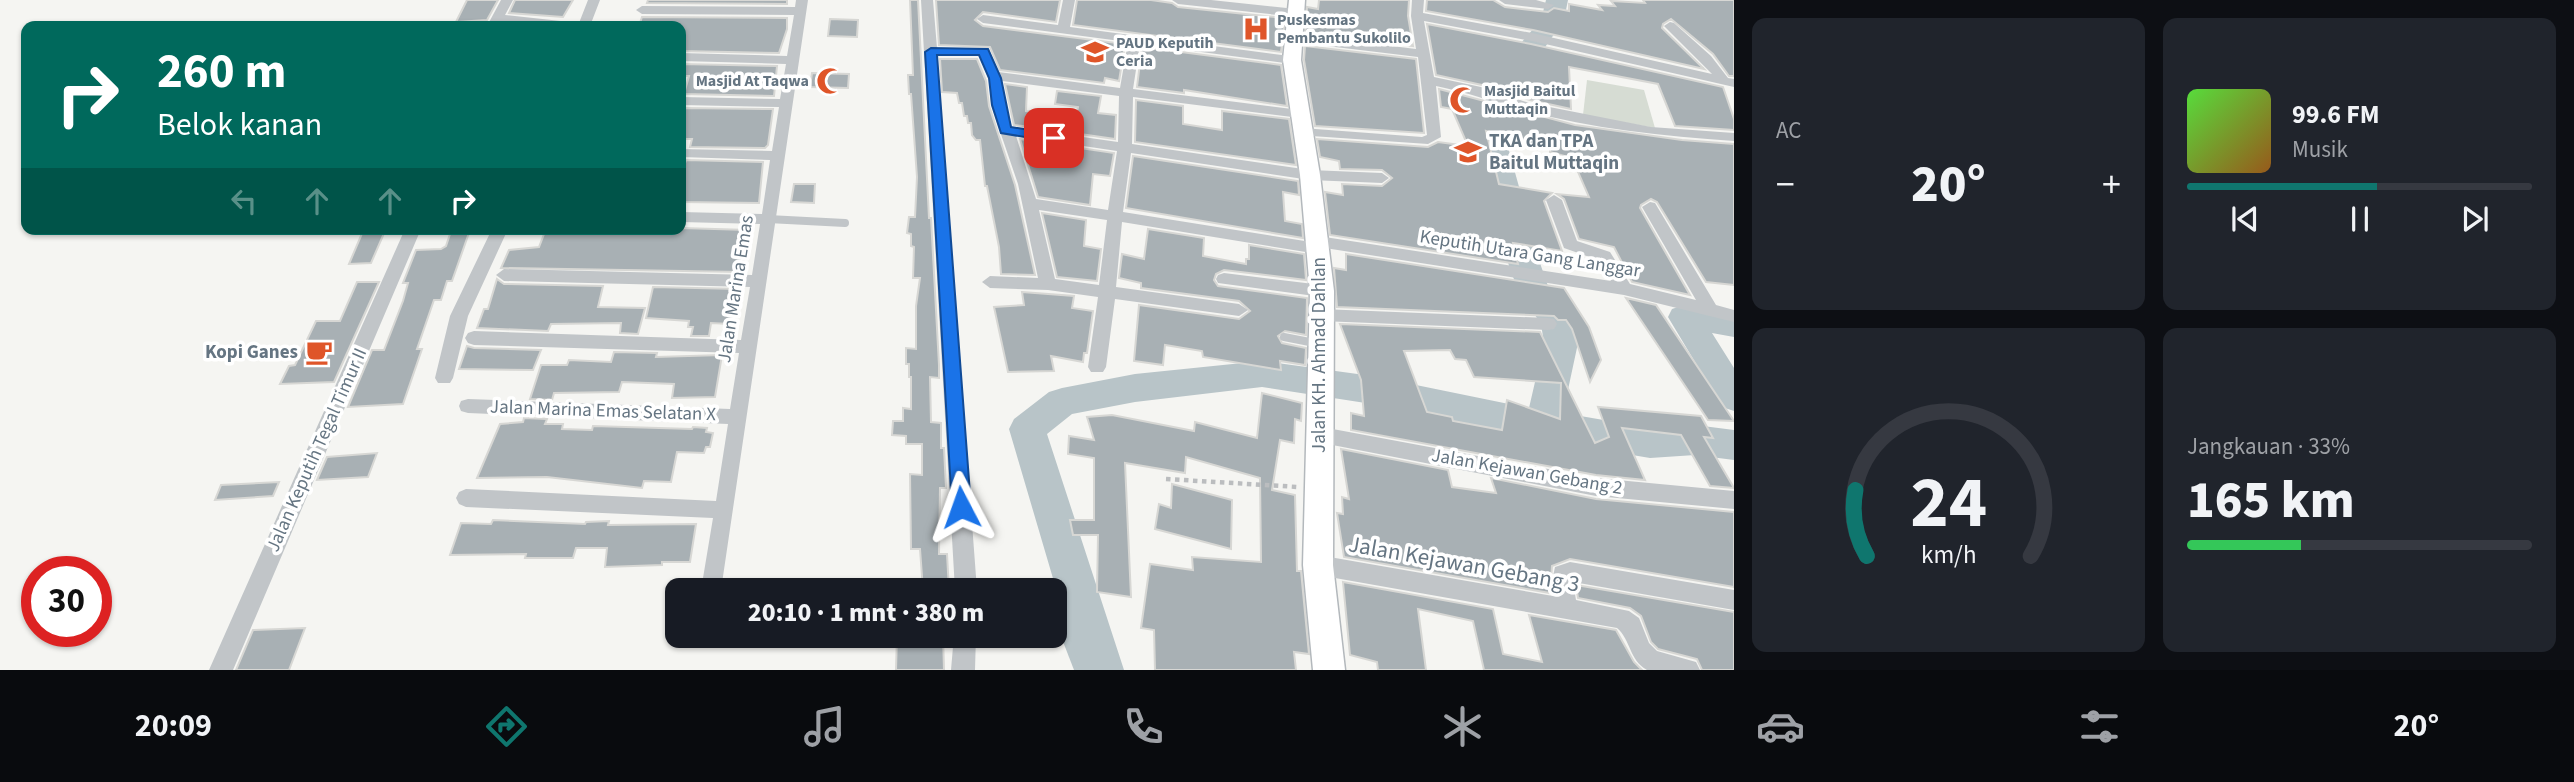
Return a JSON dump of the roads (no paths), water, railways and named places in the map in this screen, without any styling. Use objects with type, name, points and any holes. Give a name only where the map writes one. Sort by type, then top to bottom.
[{"type":"street","points":[[496,21],[507,0]]},
{"type":"street","points":[[586,21],[594,0]]},
{"type":"street","points":[[927,0],[966,578]]},
{"type":"street","points":[[1063,31],[1069,0]]},
{"type":"street","points":[[1178,0],[1297,7]]},
{"type":"street","points":[[998,77],[1126,90],[1301,123],[1423,141],[1432,139],[1436,131],[1417,16],[1418,0]]},
{"type":"street","points":[[1505,0],[1548,5]]},
{"type":"street","points":[[642,10],[801,6]]},
{"type":"street","name":"Jalan Marina Emas","points":[[714,578],[801,6]]},
{"type":"street","name":"Jalan KH. Ahmad Dahlan","points":[[1297,7],[1292,60],[1310,175],[1322,291],[1322,421],[1317,488],[1318,565],[1329,670]]},
{"type":"street","points":[[1417,16],[1532,37],[1729,82]]},
{"type":"street","points":[[983,19],[1292,60]]},
{"type":"street","points":[[1670,26],[1729,82]]},
{"type":"street","points":[[1294,38],[1423,54]]},
{"type":"street","points":[[1097,367],[1125,149],[1126,90],[1134,41]]},
{"type":"street","points":[[931,52],[984,52],[998,77],[998,105],[1022,174],[1048,284]]},
{"type":"street","points":[[686,57],[792,61]]},
{"type":"street","points":[[1428,80],[1483,92],[1509,103],[1651,131],[1734,137]]},
{"type":"street","points":[[686,101],[786,103]]},
{"type":"street","points":[[1006,130],[1310,175],[1382,178]]},
{"type":"street","points":[[686,153],[778,156]]},
{"type":"street","points":[[1554,200],[1568,242],[1575,248],[1604,256],[1624,289]]},
{"type":"street","name":"Keputih Utara Gang Langgar","points":[[1028,203],[1624,289],[1734,316]]},
{"type":"street","points":[[1650,207],[1711,312]]},
{"type":"street","points":[[686,217],[768,219]]},
{"type":"street","name":"Jalan Keputih Tegal Timur II","points":[[221,670],[410,235]]},
{"type":"street","points":[[444,379],[459,316],[497,235]]},
{"type":"street","points":[[504,275],[758,281]]},
{"type":"street","points":[[1224,279],[1322,291]]},
{"type":"street","points":[[990,282],[1048,284],[1239,310]]},
{"type":"street","points":[[1321,315],[1548,324]]},
{"type":"street","points":[[474,338],[748,347]]},
{"type":"street","name":"Jalan Marina Emas Selatan X","points":[[468,406],[738,417]]},
{"type":"street","name":"Jalan Kejawan Gebang 2","points":[[1322,421],[1596,487],[1734,500]]},
{"type":"street","points":[[466,498],[724,510]]},
{"type":"street","name":"Jalan Kejawan Gebang 3","points":[[1318,565],[1620,618],[1631,624],[1647,658],[1664,666],[1688,670]]},
{"type":"street","points":[[1567,608],[1562,586],[1563,575],[1570,572],[1734,600]]},
{"type":"street","points":[[963,670],[964,648]]},
{"type":"lane","points":[[768,219],[845,223]]},
{"type":"lane","points":[[1284,337],[1322,344]]},
{"type":"waterway","points":[[1102,670],[1027,429],[1062,402],[1135,388],[1262,374],[1372,390],[1543,425],[1561,343],[1557,322],[1534,290],[1525,266],[1488,122],[1514,65],[1534,45],[1552,20],[1557,0]]},
{"type":"waterway","points":[[1734,325],[1684,317],[1734,397]]},
{"type":"waterway","points":[[1546,425],[1650,443],[1695,440],[1734,445]]},
{"type":"place","name":"Puskesmas Pembantu Sukolilo","points":[[1256,29]]},
{"type":"place","name":"PAUD Keputih Ceria","points":[[1095,52]]},
{"type":"place","name":"Masjid At Taqwa","points":[[830,81]]},
{"type":"place","name":"Masjid Baitul Muttaqin","points":[[1463,100]]},
{"type":"place","name":"TKA dan TPA Baitul Muttaqin","points":[[1468,152]]},
{"type":"place","name":"Kopi Ganes","points":[[319,352]]}]
